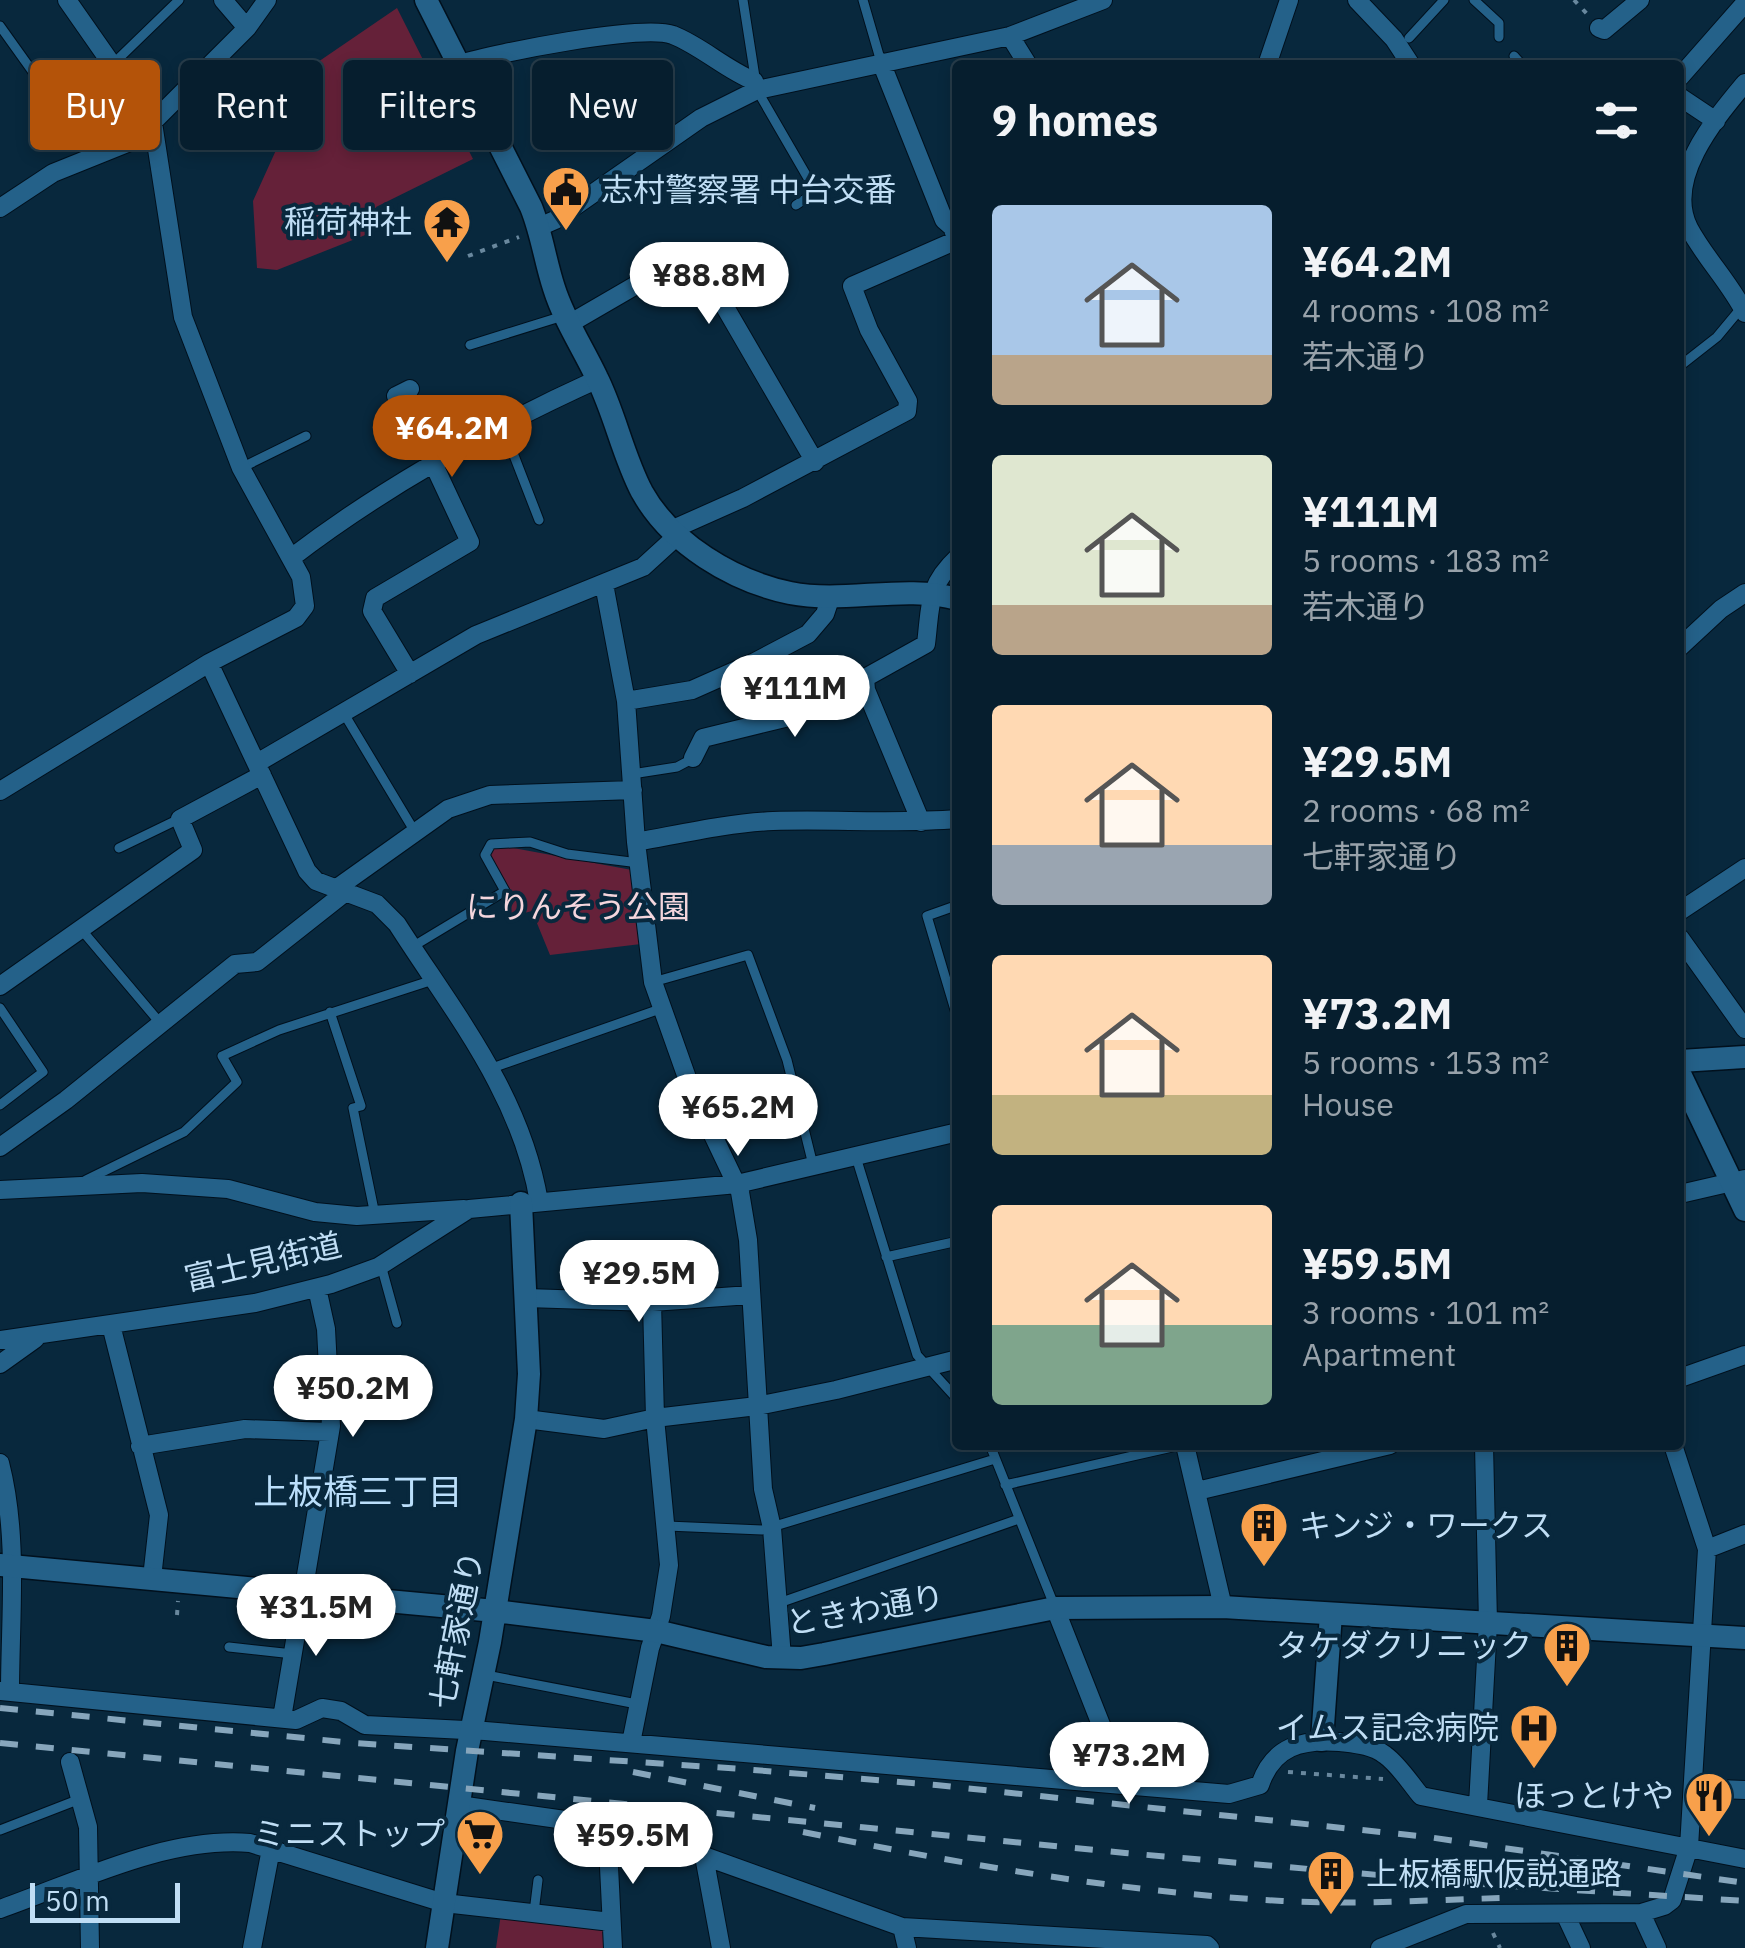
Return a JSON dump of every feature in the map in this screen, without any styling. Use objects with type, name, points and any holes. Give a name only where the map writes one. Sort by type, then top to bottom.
[{"type":"street","points":[[69,0],[112,60]]},
{"type":"street","points":[[223,0],[247,28]]},
{"type":"street","points":[[160,116],[247,28],[267,0]]},
{"type":"street","points":[[426,0],[458,60]]},
{"type":"street","points":[[528,232],[555,220],[755,85],[1010,36],[1103,0]]},
{"type":"street","points":[[1270,60],[1288,0]]},
{"type":"street","points":[[1356,0],[1403,43],[1409,60]]},
{"type":"street","points":[[1599,28],[1604,30],[1614,24],[1640,0]]},
{"type":"street","points":[[1684,73],[1745,4]]},
{"type":"street","points":[[479,60],[652,30],[674,36],[755,85]]},
{"type":"street","points":[[1010,36],[1025,60]]},
{"type":"street","points":[[881,62],[952,231]]},
{"type":"street","points":[[1684,182],[1716,122],[1745,83]]},
{"type":"street","points":[[1684,100],[1716,122]]},
{"type":"street","points":[[0,208],[53,173],[118,150]]},
{"type":"street","points":[[0,791],[209,663],[302,612],[306,596],[291,558],[241,468],[178,296],[159,150]]},
{"type":"street","points":[[495,150],[567,320],[598,379],[641,490],[674,533],[722,566],[792,594],[932,592],[952,597]]},
{"type":"street","points":[[1684,213],[1688,226],[1744,308]]},
{"type":"street","points":[[3,978],[193,850],[180,819],[343,712],[476,635],[643,567],[674,533],[907,411],[908,401],[869,330],[852,286],[952,243]]},
{"type":"street","points":[[567,320],[693,252],[815,462]]},
{"type":"street","points":[[291,558],[378,495],[598,379]]},
{"type":"street","points":[[410,389],[396,396],[470,542],[375,598],[372,612],[410,674]]},
{"type":"street","points":[[693,758],[703,738],[794,716],[838,688],[866,678],[926,644],[932,592],[939,574],[952,562]]},
{"type":"street","points":[[604,584],[626,702],[636,842],[653,982],[692,1089],[737,1184],[748,1240],[762,1490],[772,1528],[782,1658]]},
{"type":"street","points":[[1684,643],[1745,592]]},
{"type":"street","points":[[626,702],[692,690],[755,662],[808,634],[826,614],[831,596]]},
{"type":"street","points":[[209,663],[307,871],[316,882],[377,904],[397,924],[492,1068],[523,1146],[530,1202]]},
{"type":"street","points":[[866,678],[866,690],[920,822]]},
{"type":"street","points":[[0,1147],[66,1100],[234,964],[256,962],[342,889],[448,808],[490,795],[633,782]]},
{"type":"street","points":[[636,842],[768,822],[952,819]]},
{"type":"street","points":[[1684,908],[1745,868]]},
{"type":"street","points":[[1684,944],[1745,1029]]},
{"type":"street","points":[[1684,1061],[1745,1057]]},
{"type":"street","points":[[1684,1081],[1737,1180],[1745,1210]]},
{"type":"street","name":"富士見街道","points":[[0,1340],[256,1304],[317,1288],[380,1265],[469,1209],[737,1184],[952,1133]]},
{"type":"street","points":[[1684,1193],[1737,1180]]},
{"type":"street","points":[[0,1190],[142,1183],[228,1189],[315,1212],[376,1215],[469,1209]]},
{"type":"street","name":"七軒家通り","points":[[436,1948],[526,1419],[530,1202]]},
{"type":"street","points":[[282,1718],[330,1432],[326,1329],[317,1288]]},
{"type":"street","points":[[526,1298],[652,1302],[750,1294]]},
{"type":"street","points":[[630,1743],[669,1566],[656,1418],[652,1302]]},
{"type":"street","points":[[111,1324],[159,1515],[152,1578]]},
{"type":"street","points":[[0,1364],[40,1336]]},
{"type":"street","points":[[1684,1377],[1745,1355]]},
{"type":"street","points":[[526,1419],[604,1429],[656,1418],[757,1406],[952,1360]]},
{"type":"street","points":[[140,1446],[244,1430],[330,1432]]},
{"type":"street","points":[[1184,1450],[1223,1607]]},
{"type":"street","points":[[1197,1492],[1366,1450]]},
{"type":"street","points":[[1478,1805],[1488,1623],[1484,1450]]},
{"type":"street","points":[[1380,1948],[1466,1914],[1641,1913],[1672,1900],[1689,1847],[1707,1549],[1675,1450]]},
{"type":"street","points":[[0,1464],[10,1502],[5,1565],[5,1692],[296,1720],[322,1708],[341,1711],[365,1725],[471,1730],[1230,1794],[1260,1786],[1272,1760],[1286,1748],[1322,1740],[1375,1749],[1387,1756],[1421,1796],[1745,1859]]},
{"type":"street","points":[[1707,1549],[1745,1534]]},
{"type":"street","name":"ときわ通り","points":[[5,1565],[495,1610],[656,1630],[782,1658],[824,1654],[1056,1608],[1223,1607],[1745,1638]]},
{"type":"street","points":[[1056,1608],[1124,1783]]},
{"type":"street","points":[[1322,1740],[1332,1614]]},
{"type":"street","points":[[70,1762],[88,1827],[90,1948]]},
{"type":"street","points":[[1693,1788],[1745,1790]]},
{"type":"street","points":[[459,1804],[607,1826],[704,1856],[902,1927],[1210,1948]]},
{"type":"street","points":[[607,1826],[613,1948]]},
{"type":"street","points":[[0,1909],[195,1844],[224,1841],[271,1848],[444,1903],[612,1922]]},
{"type":"street","points":[[252,1948],[271,1848]]},
{"type":"street","points":[[704,1856],[720,1948]]},
{"type":"street","points":[[1641,1913],[1657,1948]]},
{"type":"street","points":[[1565,1914],[1581,1948]]},
{"type":"street","points":[[902,1927],[907,1948]]},
{"type":"lane","points":[[117,60],[179,0]]},
{"type":"lane","points":[[743,0],[755,85],[816,192],[796,205]]},
{"type":"lane","points":[[863,0],[881,62]]},
{"type":"lane","points":[[1403,43],[1444,0]]},
{"type":"lane","points":[[1474,0],[1498,23],[1499,37]]},
{"type":"lane","points":[[0,26],[30,68]]},
{"type":"lane","points":[[1514,56],[1518,60]]},
{"type":"lane","points":[[1684,363],[1717,337],[1744,308]]},
{"type":"lane","points":[[470,345],[567,320]]},
{"type":"lane","points":[[504,428],[539,520]]},
{"type":"lane","points":[[241,468],[306,436]]},
{"type":"lane","points":[[343,712],[415,832]]},
{"type":"lane","points":[[633,782],[693,758]]},
{"type":"lane","points":[[119,848],[180,819]]},
{"type":"lane","points":[[412,947],[505,890],[485,855],[491,844],[530,842],[567,854],[639,863]]},
{"type":"lane","points":[[952,907],[927,916],[952,1000]]},
{"type":"lane","points":[[80,928],[161,1024]]},
{"type":"lane","points":[[653,982],[748,955],[786,1060],[814,1168]]},
{"type":"lane","points":[[77,1185],[184,1132],[238,1082],[222,1056],[279,1030],[432,980]]},
{"type":"lane","points":[[0,1008],[43,1072],[0,1105]]},
{"type":"lane","points":[[492,1068],[660,1008]]},
{"type":"lane","points":[[330,1012],[361,1106],[353,1108],[376,1215]]},
{"type":"lane","points":[[856,1157],[917,1356],[952,1393]]},
{"type":"lane","points":[[886,1258],[952,1242]]},
{"type":"lane","points":[[380,1265],[397,1323]]},
{"type":"lane","points":[[992,1450],[1056,1608]]},
{"type":"lane","points":[[1005,1485],[1161,1450]]},
{"type":"lane","points":[[667,1526],[772,1528],[996,1458]]},
{"type":"lane","points":[[779,1603],[1019,1519]]},
{"type":"lane","points":[[229,1647],[293,1654]]},
{"type":"lane","points":[[483,1674],[640,1705]]},
{"type":"lane","points":[[0,1830],[80,1799]]},
{"type":"lane","points":[[534,1912],[538,1880]]},
{"type":"path","points":[[468,256],[528,232]]},
{"type":"path","points":[[176,1615],[178,1597]]},
{"type":"path","points":[[1274,1770],[1387,1780]]},
{"type":"green space","points":[[397,8],[423,60],[343,60],[343,150],[468,150],[473,159],[376,207],[383,228],[277,270],[257,268],[253,201],[276,150],[323,150],[321,60]]},
{"type":"green space","name":"にりんそう公園","points":[[502,846],[632,870],[641,944],[550,955],[532,911],[513,916],[504,898],[511,893],[489,855]]},
{"type":"green space","points":[[501,1914],[608,1924],[606,1948],[496,1948]]},
{"type":"railway","points":[[0,1708],[354,1743],[936,1785],[1428,1837],[1745,1883]]},
{"type":"railway","points":[[0,1743],[1125,1853],[1482,1884],[1745,1901]]},
{"type":"railway","points":[[633,1772],[815,1808]]},
{"type":"railway","points":[[803,1832],[1041,1875],[1221,1897],[1337,1902],[1502,1898]]},
{"type":"place","name":"志村警察署 中台交番","points":[[566,232]]},
{"type":"place","name":"稲荷神社","points":[[447,264]]},
{"type":"place","name":"キンジ・ワークス","points":[[1264,1568]]},
{"type":"place","name":"タケダクリニック","points":[[1567,1688]]},
{"type":"place","name":"イムス記念病院","points":[[1534,1770]]},
{"type":"place","name":"ほっとけや","points":[[1709,1838]]},
{"type":"place","name":"ミニストップ","points":[[480,1876]]},
{"type":"place","name":"上板橋駅仮説通路","points":[[1331,1916]]},
{"type":"district","name":"上板橋三丁目","points":[[358,1492]]}]
